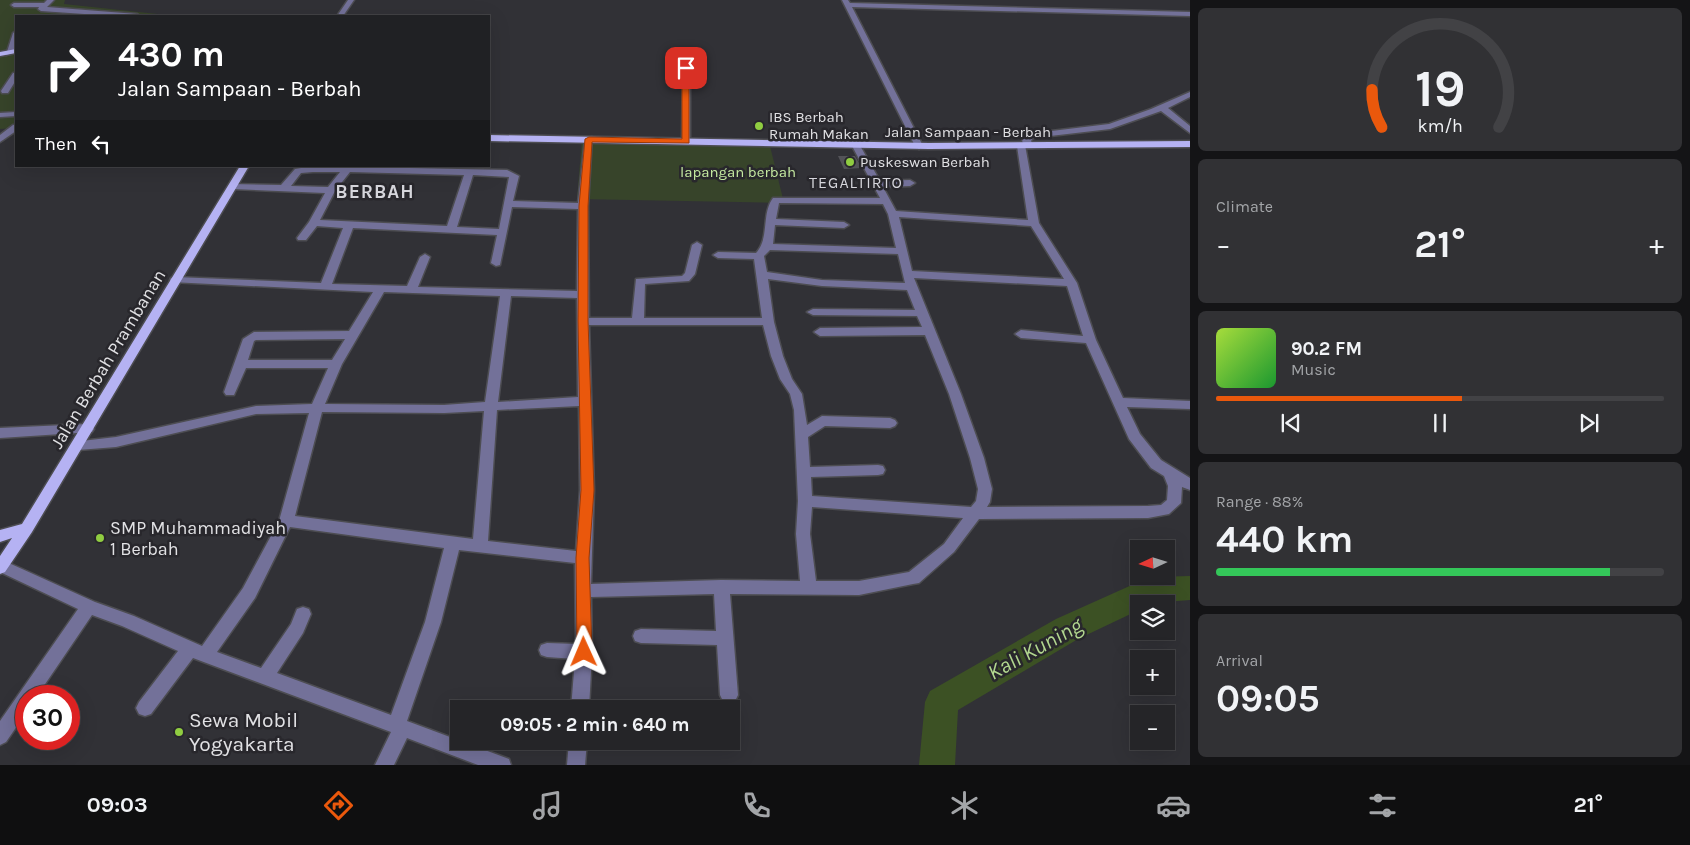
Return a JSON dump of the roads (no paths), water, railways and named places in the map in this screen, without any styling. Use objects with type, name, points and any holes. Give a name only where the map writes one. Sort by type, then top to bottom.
[{"type":"main road","points":[[0,54],[13,52]]},
{"type":"main road","name":"Jalan Sampaan - Berbah","points":[[490,138],[919,146],[1190,144]]},
{"type":"main road","name":"Jalan Berbah Prambanan","points":[[0,567],[27,528],[78,445],[175,280],[245,167]]},
{"type":"main road","points":[[0,536],[27,528]]},
{"type":"street","points":[[40,9],[51,0]]},
{"type":"street","points":[[341,15],[350,0]]},
{"type":"street","points":[[919,146],[846,2],[1190,14]]},
{"type":"street","points":[[14,5],[109,15]]},
{"type":"street","points":[[13,52],[14,35]]},
{"type":"street","points":[[686,68],[686,141]]},
{"type":"street","points":[[15,76],[2,91],[15,94]]},
{"type":"street","points":[[1190,94],[1162,108],[1110,126],[1030,136],[1026,141],[1034,223],[1072,283],[1090,340],[1134,436],[1156,464],[1190,485]]},
{"type":"street","points":[[1162,108],[1190,130]]},
{"type":"street","points":[[0,114],[15,114]]},
{"type":"street","points":[[0,139],[15,128]]},
{"type":"street","points":[[581,700],[584,652],[582,558],[587,490],[583,321],[583,206],[589,139]]},
{"type":"street","points":[[584,591],[721,586],[859,588],[913,578],[949,548],[973,513],[983,502],[985,489],[977,458],[955,394],[911,287],[893,214],[856,144]]},
{"type":"street","points":[[284,188],[298,171],[319,168],[513,174],[496,263]]},
{"type":"street","points":[[302,238],[314,223],[331,190],[347,169]]},
{"type":"street","points":[[452,229],[469,172]]},
{"type":"street","points":[[877,184],[910,183]]},
{"type":"street","points":[[232,186],[331,190]]},
{"type":"street","points":[[718,255],[759,256],[768,247],[773,204],[776,200],[886,200]]},
{"type":"street","points":[[508,204],[583,206]]},
{"type":"street","points":[[893,214],[1034,223]]},
{"type":"street","points":[[772,222],[844,225]]},
{"type":"street","points":[[314,223],[503,232]]},
{"type":"street","points":[[325,286],[349,225]]},
{"type":"street","points":[[638,321],[640,281],[685,278],[690,274],[697,245]]},
{"type":"street","points":[[768,247],[903,251]]},
{"type":"street","points":[[759,256],[768,322],[777,356],[786,379],[796,394],[800,410],[805,502],[803,534],[808,588]]},
{"type":"street","points":[[411,290],[425,257]]},
{"type":"street","points":[[909,274],[1072,283]]},
{"type":"street","points":[[762,275],[822,283],[911,287]]},
{"type":"street","points":[[175,280],[584,295]]},
{"type":"street","points":[[145,708],[249,593],[286,521],[318,408],[336,364],[380,289]]},
{"type":"street","points":[[480,546],[491,406],[506,293]]},
{"type":"street","points":[[813,312],[922,313]]},
{"type":"street","points":[[583,321],[768,322]]},
{"type":"street","points":[[820,332],[928,330]]},
{"type":"street","points":[[1021,334],[1090,340]]},
{"type":"street","points":[[230,392],[249,338],[254,336],[352,335]]},
{"type":"street","points":[[241,364],[336,364]]},
{"type":"street","points":[[78,445],[116,442],[256,410],[318,408],[444,409],[586,401]]},
{"type":"street","points":[[1119,402],[1190,405]]},
{"type":"street","points":[[802,435],[822,421],[890,423]]},
{"type":"street","points":[[0,433],[87,429]]},
{"type":"street","points":[[804,472],[878,470]]},
{"type":"street","points":[[805,502],[973,513],[1148,512],[1164,510],[1174,503],[1174,486],[1170,473]]},
{"type":"street","points":[[286,521],[582,558]]},
{"type":"street","points":[[384,765],[400,726],[433,622],[453,543]]},
{"type":"street","points":[[0,567],[89,607],[128,621],[198,651],[502,765]]},
{"type":"street","points":[[721,586],[729,695]]},
{"type":"street","points":[[38,685],[89,607]]},
{"type":"street","points":[[265,677],[297,628],[303,614]]},
{"type":"street","points":[[641,636],[725,638]]},
{"type":"street","points":[[547,650],[584,652]]},
{"type":"street","points":[[0,736],[15,716]]},
{"type":"street","points":[[576,765],[577,750]]},
{"type":"waterway","name":"Kali Kuning","points":[[937,765],[942,702],[1067,629],[1154,589],[1190,588]]},
{"type":"place","name":"IBS Berbah Rumah Makan","points":[[759,126]]},
{"type":"place","name":"Puskeswan Berbah","points":[[850,162]]},
{"type":"place","name":"SMP Muhammadiyah 1 Berbah","points":[[100,538]]},
{"type":"place","name":"Sewa Mobil Yogyakarta","points":[[179,732]]},
{"type":"district","name":"TEGALTIRTO","points":[[856,182]]},
{"type":"district","name":"BERBAH","points":[[375,192]]},
{"type":"park label","name":"lapangan berbah","points":[[738,172]]}]
